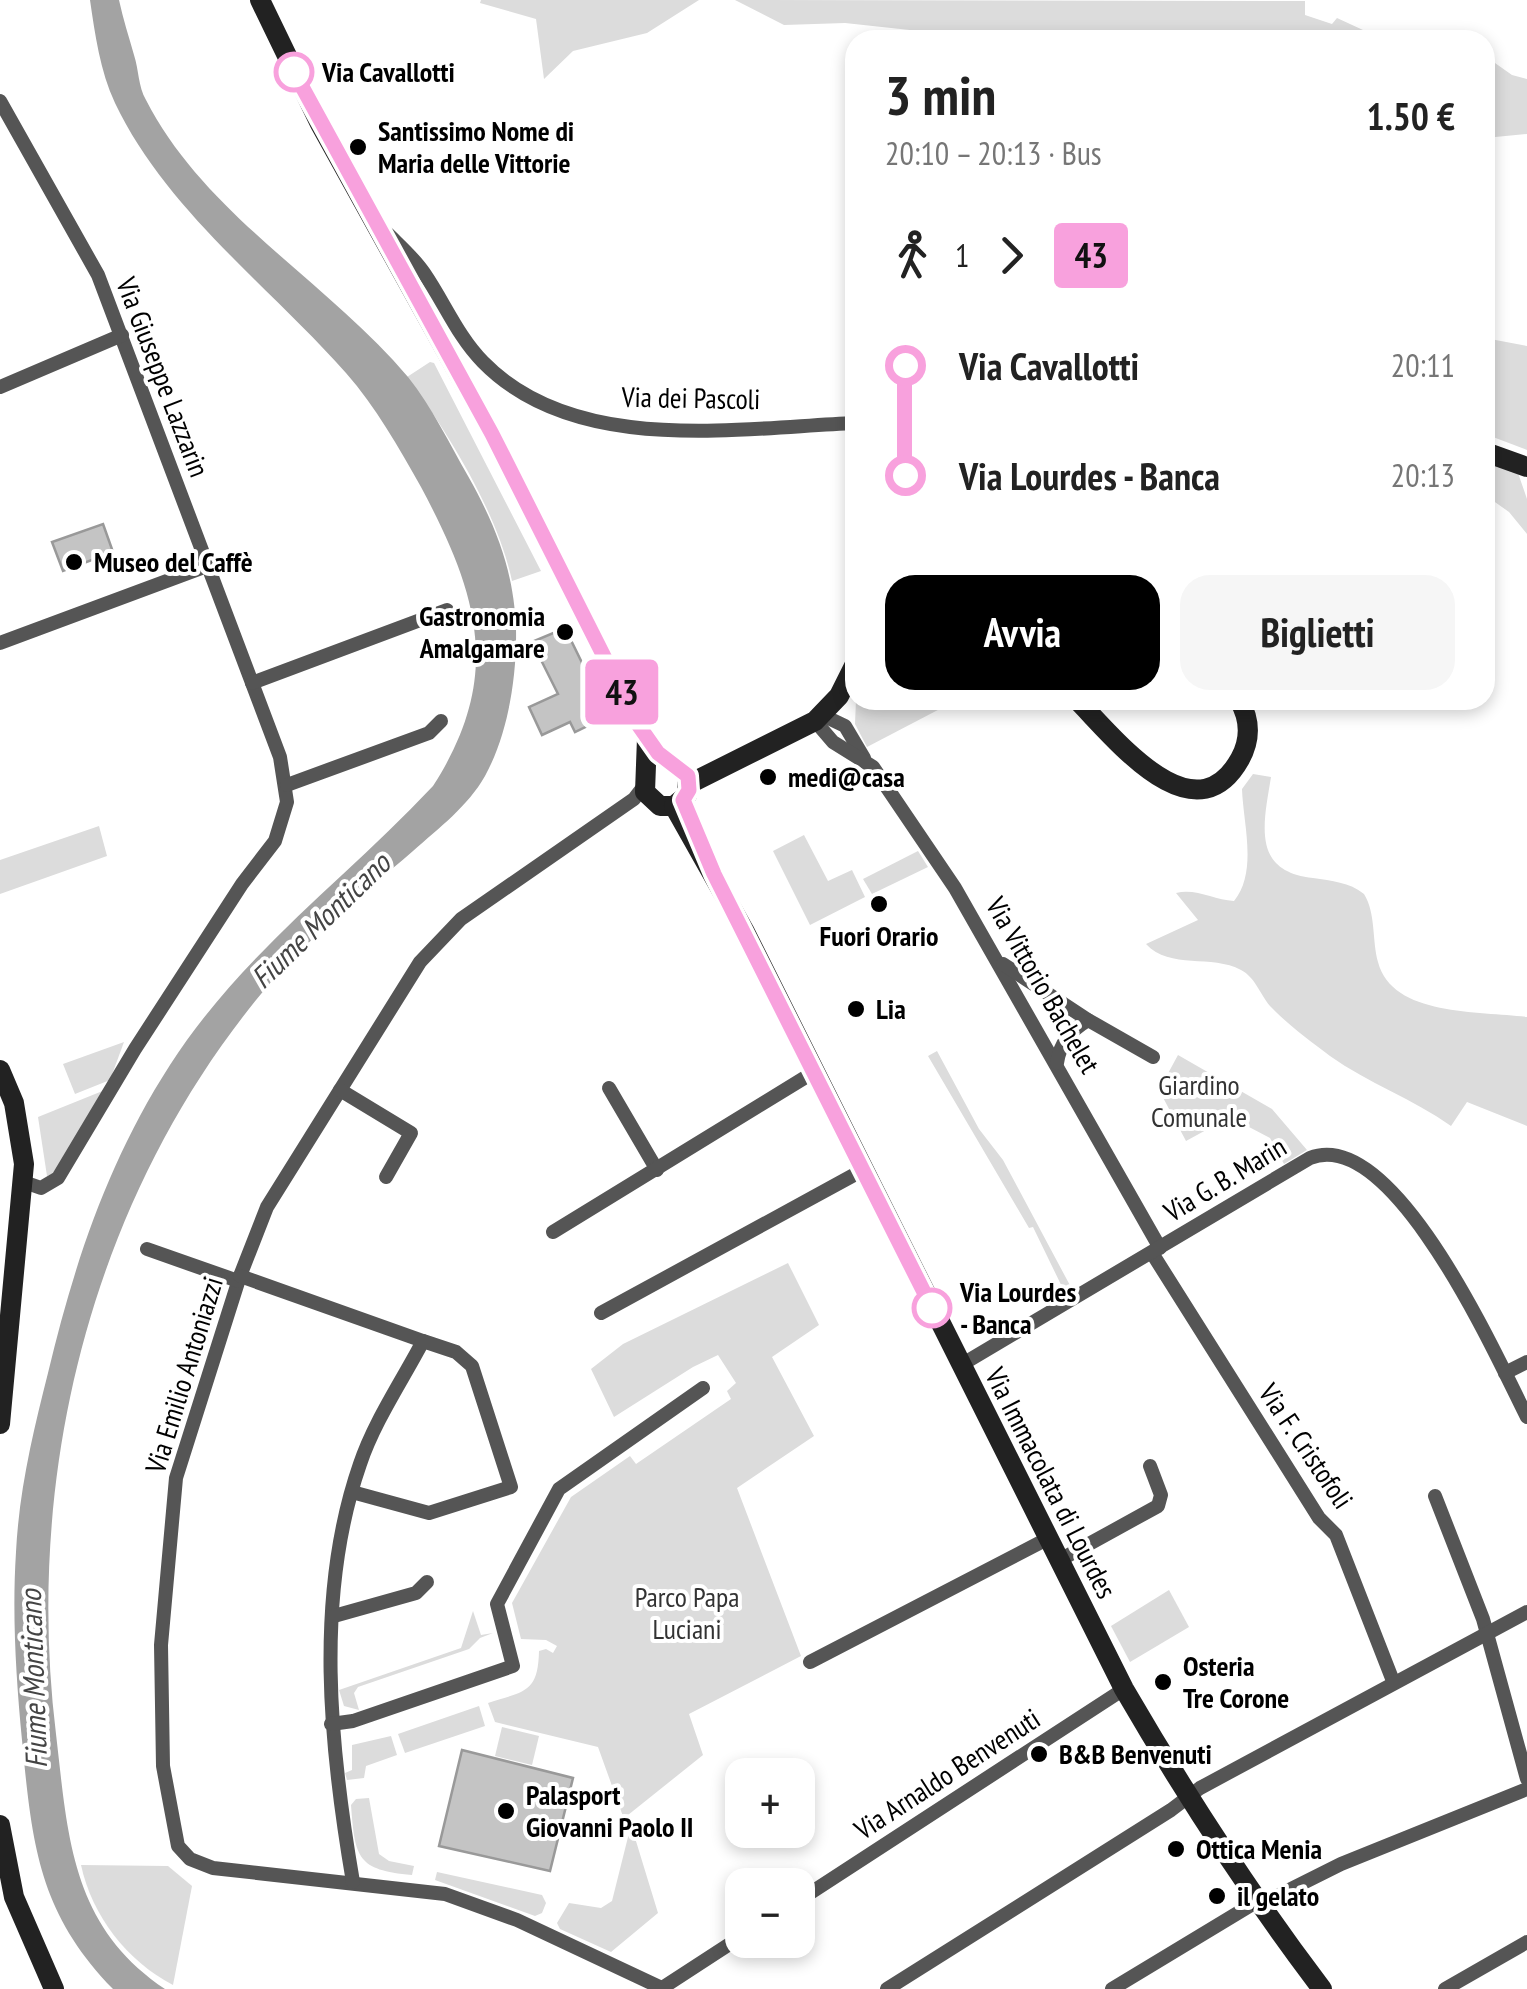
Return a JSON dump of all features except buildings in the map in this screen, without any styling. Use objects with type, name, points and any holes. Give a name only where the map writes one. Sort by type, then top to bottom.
[{"type":"street","name":"Via Immacolata di Lourdes","points":[[260,0],[320,124],[492,434],[647,738],[682,786],[714,874],[1124,1690],[1187,1798],[1258,1904],[1322,1989]]},
{"type":"street","name":"Via Giuseppe Lazzarin","points":[[0,102],[98,275],[287,785],[285,814],[276,841],[242,884],[58,1178],[41,1188],[24,1182]]},
{"type":"street","name":"Via dei Pascoli","points":[[373,221],[423,271],[484,364],[553,406],[604,424],[646,430],[845,423]]},
{"type":"street","points":[[0,387],[122,334]]},
{"type":"street","points":[[1495,456],[1527,467]]},
{"type":"street","points":[[0,643],[208,566]]},
{"type":"street","points":[[252,683],[447,610]]},
{"type":"street","points":[[682,786],[660,763],[643,788],[660,806],[682,786],[818,718],[845,685]]},
{"type":"street","points":[[818,718],[845,726],[845,710]]},
{"type":"street","points":[[1087,710],[1158,778],[1186,788],[1216,782],[1238,762],[1248,730],[1243,710]]},
{"type":"street","name":"Via Vittorio Bachelet","points":[[818,718],[833,742],[864,759]]},
{"type":"street","points":[[287,785],[429,733],[441,721]]},
{"type":"street","name":"Via Vittorio Bachelet","points":[[845,726],[998,960],[1156,1250]]},
{"type":"street","points":[[782,736],[813,736],[833,742]]},
{"type":"street","name":"Via Immacolata di Lourdes","points":[[643,788],[647,738]]},
{"type":"street","name":"Via Emilio Antoniazzi","points":[[643,788],[440,938],[274,1192],[239,1279],[180,1458],[172,1504],[160,1706],[172,1827],[182,1853],[206,1867],[353,1882],[465,1900],[663,1989]]},
{"type":"street","points":[[998,960],[1088,1020],[1153,1057]]},
{"type":"street","points":[[1057,1064],[1059,1049],[1067,1037],[1088,1020]]},
{"type":"street","points":[[0,1070],[19,1123],[24,1182],[0,1424]]},
{"type":"street","points":[[553,1232],[814,1072]]},
{"type":"street","points":[[609,1088],[657,1170]]},
{"type":"street","points":[[340,1090],[412,1134],[386,1177]]},
{"type":"street","name":"Via G. B. Marin","points":[[960,1365],[1310,1158],[1330,1153],[1352,1159],[1388,1187],[1411,1213],[1478,1320],[1527,1417]]},
{"type":"street","points":[[601,1312],[864,1170]]},
{"type":"street","points":[[147,1249],[423,1341],[468,1360],[511,1486],[429,1513],[352,1492]]},
{"type":"street","name":"Via F. Cristofoli","points":[[1156,1250],[1319,1518],[1336,1535],[1393,1681]]},
{"type":"street","points":[[353,1882],[331,1724],[334,1616],[352,1492],[363,1455],[423,1341]]},
{"type":"street","points":[[1505,1373],[1527,1362]]},
{"type":"street","points":[[331,1724],[353,1721],[513,1666],[496,1604],[559,1489],[703,1388]]},
{"type":"street","points":[[1058,1561],[1158,1506],[1161,1496],[1150,1466]]},
{"type":"street","points":[[1435,1496],[1487,1632],[1527,1779]]},
{"type":"street","points":[[810,1662],[1047,1539]]},
{"type":"street","points":[[334,1616],[416,1592],[427,1582]]},
{"type":"street","points":[[887,1989],[1187,1798],[1393,1681],[1527,1612]]},
{"type":"street","name":"Via Arnaldo Benvenuti","points":[[815,1889],[1124,1690]]},
{"type":"street","points":[[1112,1989],[1258,1904],[1341,1864],[1527,1789]]},
{"type":"street","points":[[0,1825],[14,1898],[56,1989]]},
{"type":"street","points":[[1445,1989],[1527,1942]]},
{"type":"street","points":[[663,1989],[725,1947]]},
{"type":"green space","points":[[699,0],[647,33],[573,51],[544,79],[536,19],[480,3]]},
{"type":"green space","points":[[735,0],[1305,1],[1305,15],[1332,24],[1337,18],[1363,30],[910,30],[845,23],[784,25]]},
{"type":"green space","points":[[1495,63],[1512,75],[1527,79],[1527,134],[1495,137]]},
{"type":"green space","points":[[1495,340],[1527,346],[1527,450],[1495,438]]},
{"type":"green space","points":[[434,363],[541,571],[512,581],[495,529],[470,474],[407,377]]},
{"type":"green space","points":[[1495,465],[1518,473],[1527,499],[1527,534],[1495,502]]},
{"type":"green space","points":[[856,710],[938,710],[867,747],[855,724]]},
{"type":"green space","points":[[1253,774],[1271,777],[1265,829],[1271,856],[1293,874],[1340,883],[1364,894],[1378,962],[1387,980],[1401,993],[1440,1008],[1527,1017],[1527,1126],[1467,1102],[1451,1126],[1330,1056],[1277,1013],[1241,970],[1230,965],[1167,957],[1146,944],[1198,920],[1176,893],[1191,892],[1234,901],[1246,876],[1247,862],[1242,789]]},
{"type":"green space","points":[[99,826],[107,856],[0,894],[0,860]]},
{"type":"green space","points":[[804,835],[828,881],[852,870],[865,897],[810,925],[773,851]]},
{"type":"green space","points":[[918,851],[928,867],[872,894],[863,879]]},
{"type":"green space","points":[[124,1042],[110,1080],[75,1094],[63,1064]]},
{"type":"green space","points":[[937,1051],[979,1129],[1003,1160],[1073,1291],[1066,1295],[1033,1227],[1029,1228],[928,1056]]},
{"type":"green space","name":"Giardino Comunale","points":[[1178,1055],[1272,1109],[1307,1150],[1284,1164],[1270,1138],[1230,1117],[1186,1141],[1159,1090]]},
{"type":"green space","points":[[105,1090],[53,1174],[47,1176],[38,1117]]},
{"type":"green space","name":"Parco Papa Luciani","points":[[788,1263],[819,1325],[772,1357],[814,1436],[737,1488],[801,1656],[689,1714],[703,1755],[628,1815],[658,1913],[611,1952],[560,1929],[557,1923],[569,1903],[601,1908],[612,1901],[629,1833],[598,1747],[495,1722],[488,1703],[527,1688],[536,1675],[539,1651],[553,1653],[557,1646],[546,1640],[521,1639],[512,1603],[571,1497],[630,1456],[636,1464],[731,1399],[727,1391],[736,1383],[718,1355],[614,1417],[591,1369],[623,1344]]},
{"type":"green space","points":[[1169,1590],[1189,1627],[1130,1662],[1111,1626]]},
{"type":"green space","points":[[473,1611],[481,1635],[493,1633],[480,1638],[469,1649],[358,1687],[354,1693],[359,1710],[344,1706],[339,1690],[461,1648]]},
{"type":"green space","points":[[479,1706],[485,1726],[405,1753],[398,1734]]},
{"type":"green space","points":[[502,1727],[539,1736],[532,1765],[495,1756]]},
{"type":"green space","points":[[391,1736],[397,1755],[366,1766],[364,1778],[347,1780],[345,1773],[352,1770],[352,1745]]},
{"type":"green space","points":[[369,1798],[379,1854],[389,1861],[414,1866],[412,1875],[380,1869],[362,1858],[354,1838],[351,1805],[356,1799]]},
{"type":"green space","points":[[81,1865],[168,1866],[192,1886],[173,1985],[141,1963],[114,1935],[94,1902]]},
{"type":"green space","points":[[437,1872],[542,1895],[546,1903],[542,1913],[535,1916],[435,1880]]},
{"type":"water","name":"Fiume Monticano","points":[[90,0],[119,0],[143,95],[200,178],[233,213],[376,342],[425,400],[495,531],[512,588],[516,629],[510,705],[485,776],[452,816],[296,955],[261,994],[202,1074],[153,1159],[113,1249],[83,1343],[62,1439],[51,1537],[49,1636],[65,1808],[71,1843],[92,1908],[134,1964],[165,1989],[113,1989],[69,1932],[54,1904],[35,1844],[20,1716],[14,1599],[20,1507],[37,1417],[82,1253],[111,1176],[148,1101],[229,987],[433,786],[455,746],[469,708],[475,635],[469,600],[441,526],[377,414],[346,373],[190,213],[136,142],[105,78]]},
{"type":"bus line","name":"43","points":[[294,72],[492,434],[639,726],[658,753],[688,776],[689,790],[683,800],[714,874],[932,1308]]},
{"type":"place","name":"Via Cavallotti","points":[[294,72]]},
{"type":"place","name":"Santissimo Nome di Maria delle Vittorie","points":[[358,147]]},
{"type":"place","name":"Museo del Caffè","points":[[74,562]]},
{"type":"place","name":"Gastronomia Amalgamare","points":[[565,632]]},
{"type":"place","name":"medi@casa","points":[[768,777]]},
{"type":"place","name":"Fuori Orario","points":[[879,904]]},
{"type":"place","name":"Lia","points":[[856,1009]]},
{"type":"place","name":"Via Lourdes - Banca","points":[[932,1308]]},
{"type":"place","name":"Osteria Tre Corone","points":[[1163,1682]]},
{"type":"place","name":"B&B Benvenuti","points":[[1039,1754]]},
{"type":"place","name":"Palasport Giovanni Paolo II","points":[[506,1811]]},
{"type":"place","name":"Ottica Menia","points":[[1176,1849]]},
{"type":"place","name":"il gelato","points":[[1217,1896]]}]
